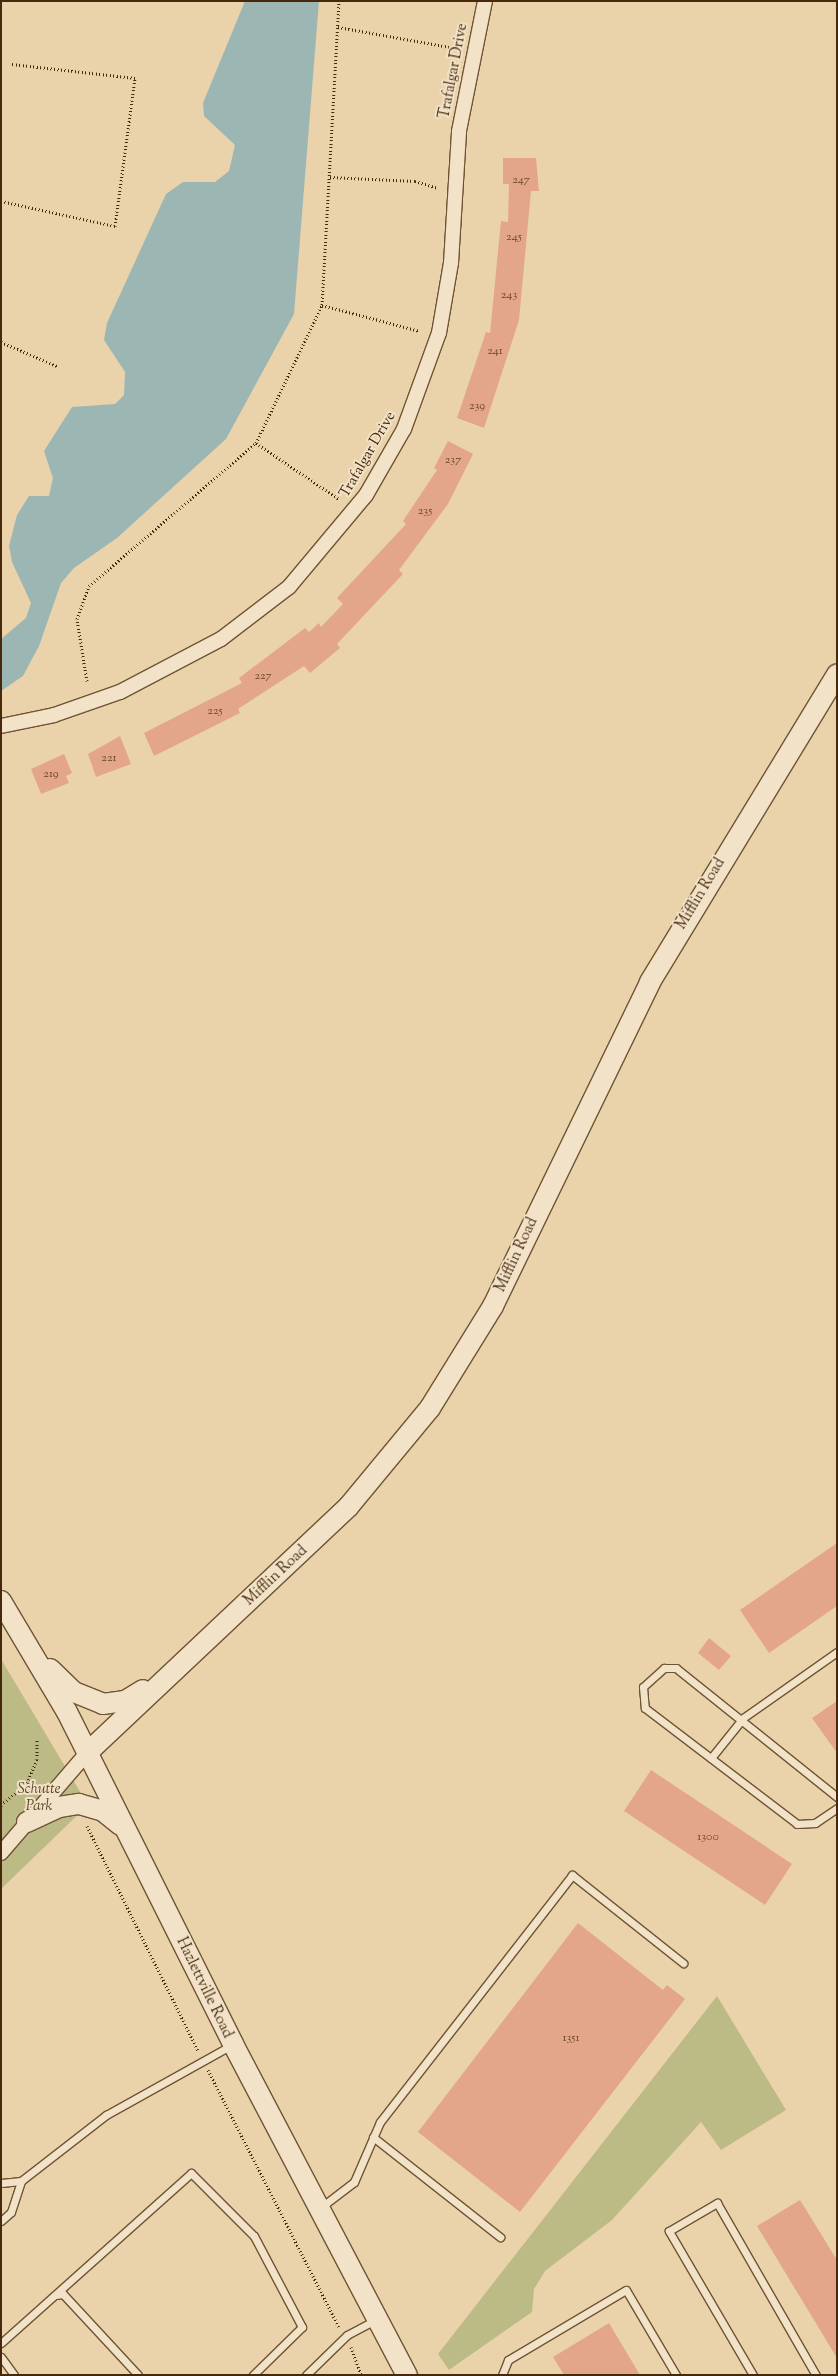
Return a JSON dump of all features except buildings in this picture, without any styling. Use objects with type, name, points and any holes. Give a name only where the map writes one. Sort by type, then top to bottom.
[{"type":"main road","name":"Mifflin Road","points":[[87,1753],[349,1506],[448,1381],[493,1306],[629,1021],[680,929],[837,674]]},
{"type":"main road","name":"Hazlettville Road","points":[[1,1601],[34,1653],[87,1753],[232,2044],[407,2375]]},
{"type":"main road","points":[[34,1653],[74,1692],[103,1704],[124,1700],[167,1676]]},
{"type":"main road","points":[[27,1822],[59,1807],[82,1804],[103,1810],[125,1829]]},
{"type":"street","name":"Trafalgar Drive","points":[[1,726],[54,716],[120,692],[221,639],[289,587],[366,495],[404,429],[439,332],[451,263],[458,131],[485,1]]},
{"type":"street","points":[[1,1853],[87,1753]]},
{"type":"lane","points":[[711,1758],[743,1718],[837,1652]]},
{"type":"lane","points":[[837,1797],[743,1718],[676,1668],[651,1676],[643,1687],[645,1708],[797,1824],[814,1823],[837,1808]]},
{"type":"lane","points":[[320,2208],[354,2182],[380,2122],[572,1875],[683,1963]]},
{"type":"lane","points":[[1,2220],[11,2212],[21,2181],[106,2115],[232,2044]]},
{"type":"lane","points":[[373,2137],[500,2237]]},
{"type":"lane","points":[[1,2342],[191,2173],[198,2175],[254,2236],[302,2327],[253,2375]]},
{"type":"lane","points":[[1,2182],[21,2181]]},
{"type":"lane","points":[[753,2375],[669,2231],[717,2203],[816,2375]]},
{"type":"lane","points":[[502,2375],[508,2360],[626,2290],[676,2375]]},
{"type":"lane","points":[[56,2295],[63,2294],[138,2375]]},
{"type":"lane","points":[[306,2375],[345,2338],[377,2318]]},
{"type":"lane","points":[[1,2357],[14,2375]]},
{"type":"path","points":[[87,681],[77,619],[88,586],[256,443],[322,305],[339,1]]},
{"type":"path","points":[[338,27],[455,48]]},
{"type":"path","points":[[1,200],[115,226],[135,78],[12,64]]},
{"type":"path","points":[[330,177],[415,181],[438,188]]},
{"type":"path","points":[[322,305],[420,331]]},
{"type":"path","points":[[1,342],[57,366]]},
{"type":"path","points":[[256,443],[339,499]]},
{"type":"path","points":[[1,1805],[27,1783],[37,1759],[37,1740]]},
{"type":"path","points":[[85,1822],[190,2034]]},
{"type":"path","points":[[216,2085],[345,2338],[361,2375]]},
{"type":"green space","name":"Schutte Park","points":[[1,1659],[88,1805],[1,1889]]},
{"type":"green space","points":[[717,1996],[786,2110],[721,2150],[701,2122],[612,2220],[545,2271],[534,2289],[532,2312],[449,2370],[438,2354]]},
{"type":"water","points":[[245,1],[319,1],[294,314],[226,439],[117,538],[74,568],[61,583],[39,646],[23,676],[1,691],[1,639],[26,618],[31,603],[12,562],[9,546],[17,515],[29,496],[49,496],[53,478],[44,451],[72,407],[115,404],[124,395],[125,372],[104,340],[107,323],[166,194],[183,182],[215,182],[229,171],[235,145],[204,116],[203,103]]}]
